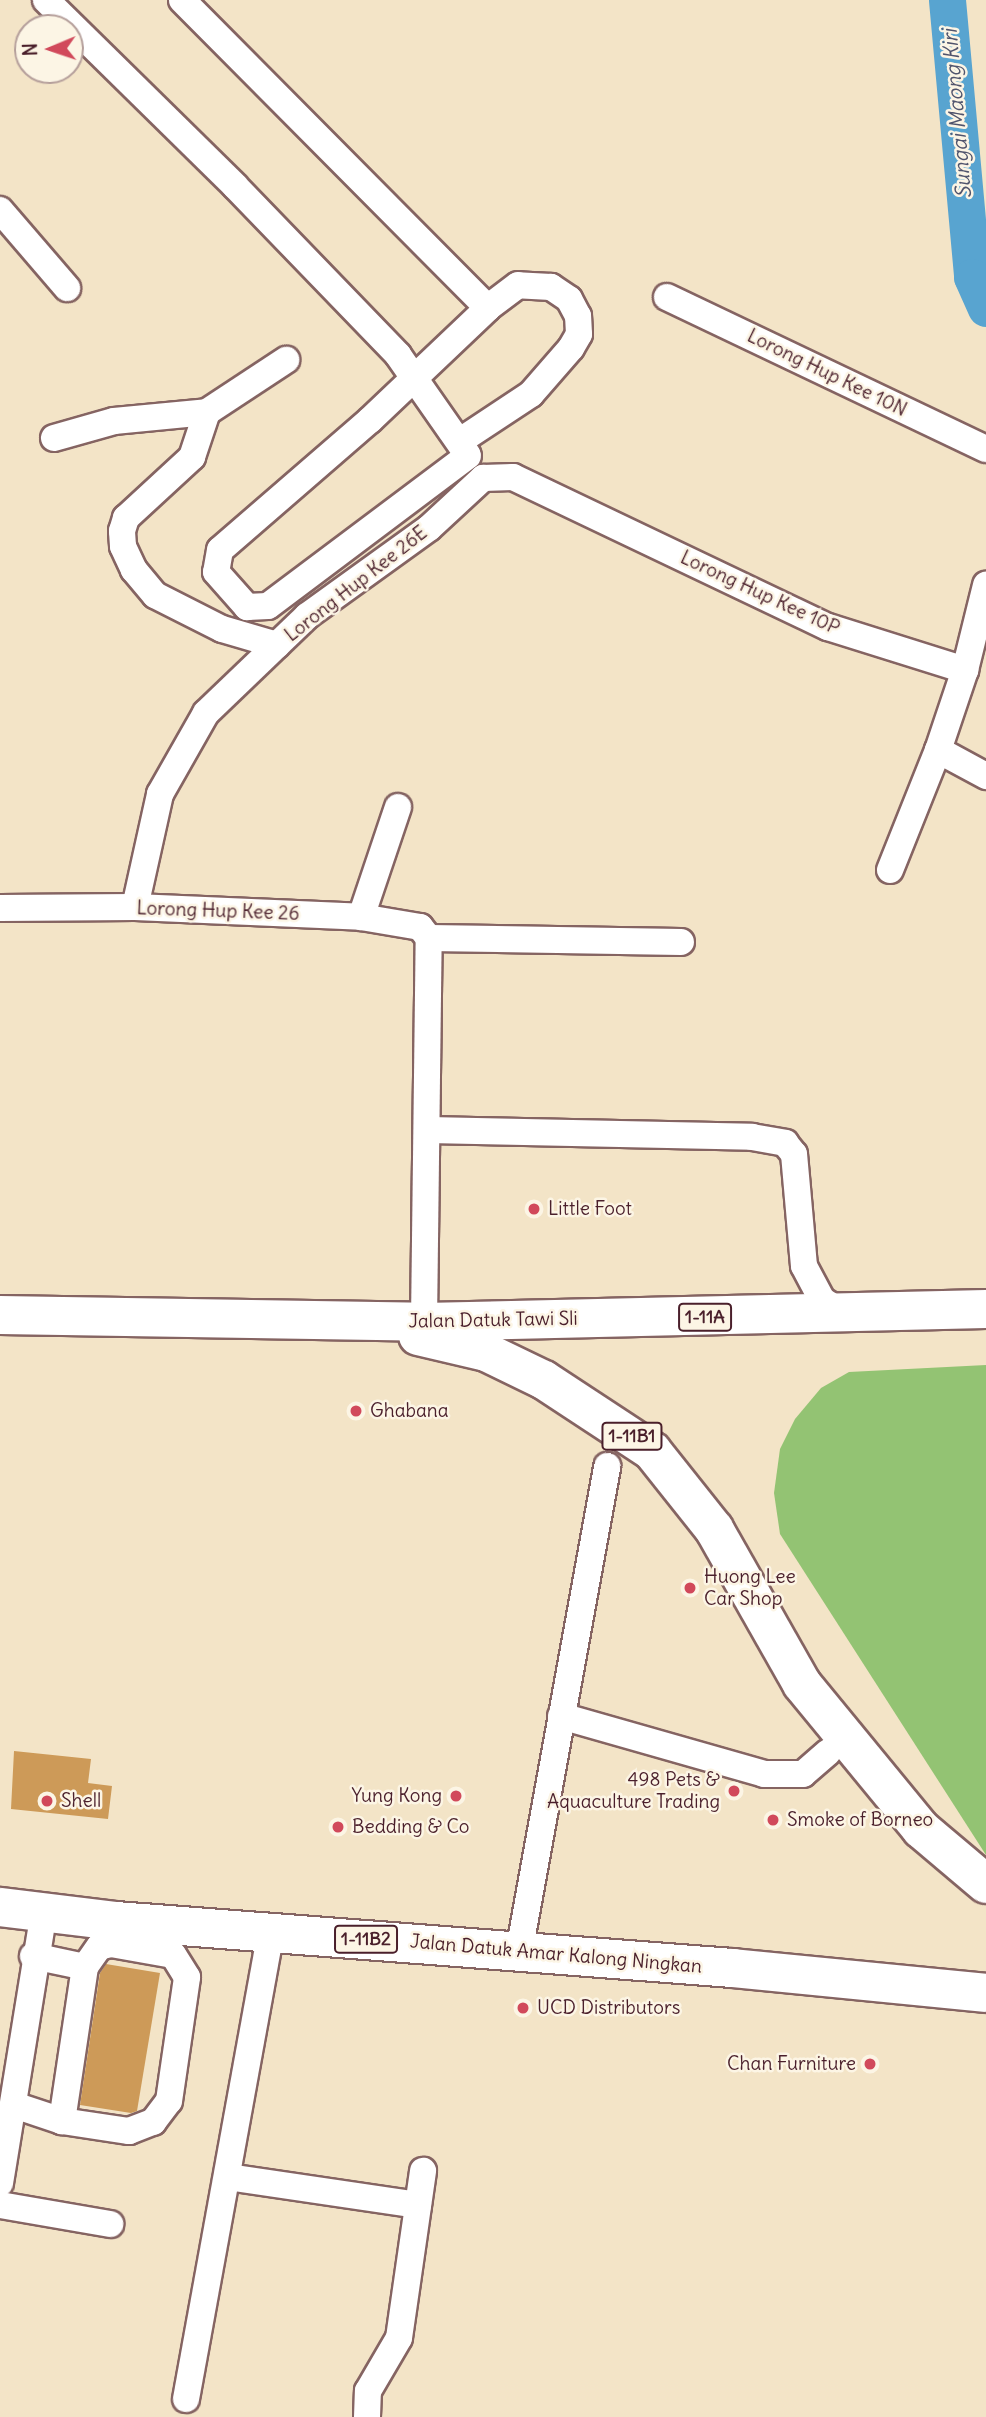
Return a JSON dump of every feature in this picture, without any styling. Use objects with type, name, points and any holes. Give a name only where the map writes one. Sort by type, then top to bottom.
[{"type":"highway","name":"Jalan Datuk Tawi Sli","points":[[0,1315],[424,1322],[846,1315],[986,1309]]},
{"type":"highway","name":"1-11B1","points":[[355,1321],[486,1352],[544,1380],[652,1451],[714,1529],[802,1684],[921,1829],[986,1884]]},
{"type":"highway","points":[[802,1684],[814,1727],[828,1752]]},
{"type":"highway","name":"Jalan Datuk Amar Kalong Ningkan","points":[[0,1907],[986,1993]]},
{"type":"street","points":[[46,0],[235,186],[416,376],[483,478]]},
{"type":"street","points":[[182,0],[488,308]]},
{"type":"street","points":[[0,210],[67,288]]},
{"type":"street","points":[[518,285],[551,287],[569,299],[578,316],[579,334],[531,394],[287,592],[268,606],[247,607],[216,572],[220,550],[416,376],[488,308],[518,285]]},
{"type":"street","name":"Lorong Hup Kee 10N","points":[[667,297],[986,449]]},
{"type":"street","points":[[54,438],[114,421],[207,412],[286,360]]},
{"type":"street","points":[[207,412],[192,457],[126,518],[123,546],[134,570],[155,595],[222,629],[277,645]]},
{"type":"street","name":"Lorong Hup Kee 10P","points":[[483,478],[513,477],[828,627],[965,670]]},
{"type":"street","name":"Lorong Hup Kee 26E","points":[[135,907],[160,794],[206,713],[307,616],[429,528],[483,478]]},
{"type":"street","points":[[890,870],[938,750],[965,670],[986,585]]},
{"type":"street","points":[[287,592],[307,616]]},
{"type":"street","points":[[938,750],[986,776]]},
{"type":"street","points":[[361,917],[398,807]]},
{"type":"street","name":"Lorong Hup Kee 26","points":[[0,908],[135,907],[361,917],[420,928],[429,938]]},
{"type":"street","points":[[424,1322],[429,938],[681,943]]},
{"type":"street","points":[[428,1130],[752,1137],[785,1143],[794,1154],[804,1266],[821,1300],[846,1315]]},
{"type":"street","points":[[519,1952],[607,1466]]},
{"type":"street","points":[[561,1716],[764,1774],[803,1773],[828,1752]]},
{"type":"street","points":[[0,2183],[14,2105],[33,1956],[44,1912]]},
{"type":"street","points":[[186,2399],[271,1932]]},
{"type":"street","points":[[14,2105],[62,2120],[129,2131],[153,2122],[169,2101],[187,1977],[173,1955],[111,1944],[99,1947],[85,1967],[62,2120]]},
{"type":"street","points":[[33,1956],[85,1967]]},
{"type":"street","points":[[367,2417],[368,2391],[399,2338],[424,2171]]},
{"type":"street","points":[[228,2177],[418,2205]]},
{"type":"street","points":[[0,2205],[110,2224]]},
{"type":"green space","points":[[986,1365],[986,1855],[780,1534],[774,1493],[780,1449],[795,1419],[821,1388],[849,1372]]},
{"type":"building","points":[[14,1751],[91,1759],[88,1783],[112,1786],[108,1819],[11,1809]]},
{"type":"building","points":[[106,1964],[160,1973],[137,2111],[131,2113],[80,2105],[100,1973]]},
{"type":"waterway","name":"Sungai Maong Kiri","points":[[947,0],[972,277],[986,308]]},
{"type":"place","name":"Little Foot","points":[[534,1209]]},
{"type":"place","name":"Ghabana","points":[[356,1411]]},
{"type":"place","name":"Huong Lee Car Shop","points":[[690,1588]]},
{"type":"place","name":"498 Pets & Aquaculture Trading","points":[[734,1791]]},
{"type":"place","name":"Yung Kong","points":[[456,1796]]},
{"type":"place","name":"Shell","points":[[47,1801]]},
{"type":"place","name":"Smoke of Borneo","points":[[773,1820]]},
{"type":"place","name":"Bedding & Co","points":[[338,1827]]},
{"type":"place","name":"UCD Distributors","points":[[523,2008]]},
{"type":"place","name":"Chan Furniture","points":[[870,2064]]}]
